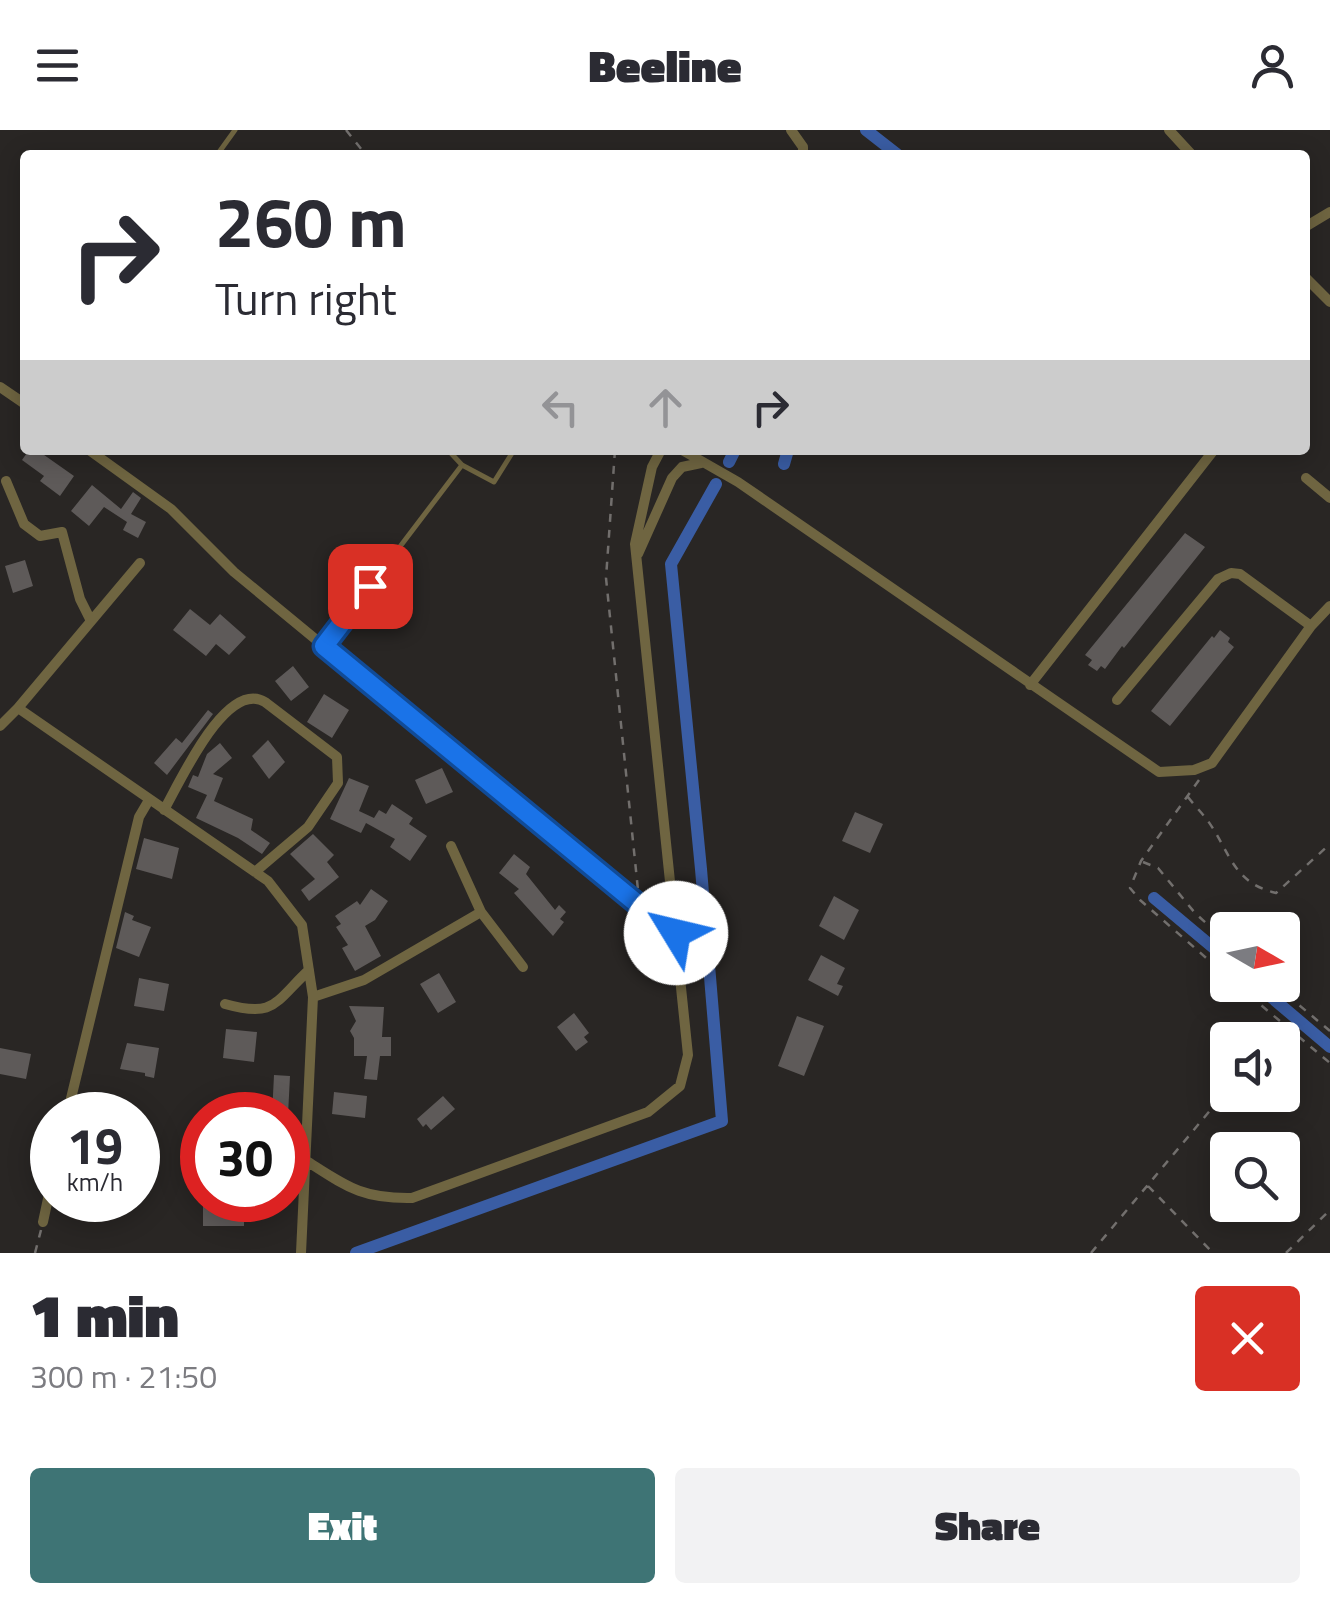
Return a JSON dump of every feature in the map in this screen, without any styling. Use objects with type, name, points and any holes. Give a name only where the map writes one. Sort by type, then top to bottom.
[{"type":"street","points":[[1170,130],[1188,150]]},
{"type":"street","points":[[1310,282],[1330,302]]},
{"type":"street","points":[[96,455],[171,509],[234,572],[676,933]]},
{"type":"street","points":[[310,1163],[356,1192],[384,1199],[412,1198],[648,1112],[680,1086],[688,1056],[635,544],[652,467],[658,455]]},
{"type":"street","points":[[690,455],[738,482],[1159,772],[1194,770],[1212,762],[1330,606]]},
{"type":"street","points":[[1030,685],[1210,455]]},
{"type":"street","points":[[637,554],[672,478],[682,467],[704,463]]},
{"type":"street","points":[[1306,478],[1330,498]]},
{"type":"street","points":[[6,481],[24,524],[40,536],[62,532],[80,599],[91,621]]},
{"type":"street","points":[[0,726],[140,563]]},
{"type":"street","points":[[1117,700],[1218,578],[1231,573],[1240,574],[1312,626]]},
{"type":"street","points":[[164,810],[214,725],[245,697],[256,696],[265,702],[337,758],[338,782],[308,826],[255,872]]},
{"type":"street","points":[[18,708],[268,881],[302,925],[313,997],[308,1092]]},
{"type":"street","points":[[73,1092],[139,817],[149,800]]},
{"type":"street","points":[[451,846],[481,912],[522,967]]},
{"type":"street","points":[[313,997],[364,980],[481,912]]},
{"type":"street","points":[[225,1004],[252,1012],[266,1010],[309,970]]},
{"type":"street","points":[[301,1253],[302,1222]]},
{"type":"lane","points":[[221,150],[236,130]]},
{"type":"lane","points":[[453,455],[494,482],[511,455]]},
{"type":"lane","points":[[324,646],[462,464]]},
{"type":"path","points":[[346,130],[362,150]]},
{"type":"path","points":[[615,455],[606,578],[640,906]]},
{"type":"path","points":[[1210,961],[1130,888],[1141,861],[1212,762]]},
{"type":"path","points":[[1188,797],[1210,824],[1230,863],[1259,889],[1276,893],[1330,844]]},
{"type":"path","points":[[1141,861],[1158,868],[1210,927]]},
{"type":"path","points":[[1257,1002],[1280,1022]]},
{"type":"path","points":[[1295,1002],[1330,1031]]},
{"type":"path","points":[[1300,1039],[1330,1063]]},
{"type":"path","points":[[1091,1253],[1210,1111]]},
{"type":"path","points":[[1147,1185],[1213,1253]]},
{"type":"path","points":[[1286,1253],[1330,1210]]},
{"type":"path","points":[[35,1253],[43,1222]]},
{"type":"building","points":[[26,455],[44,455],[74,476],[60,496],[40,481],[44,476],[22,460]]},
{"type":"building","points":[[92,485],[121,509],[133,492],[141,498],[131,514],[146,522],[138,538],[123,530],[127,522],[104,507],[89,526],[71,511]]},
{"type":"building","points":[[1185,533],[1205,547],[1105,669],[1101,666],[1097,671],[1088,665],[1092,660],[1085,655]]},
{"type":"building","points":[[25,560],[33,586],[13,593],[5,566]]},
{"type":"building","points":[[190,609],[210,625],[220,614],[246,637],[229,655],[216,644],[206,656],[173,630]]},
{"type":"building","points":[[1220,630],[1234,647],[1170,726],[1151,711]]},
{"type":"building","points":[[293,666],[309,687],[291,701],[275,681]]},
{"type":"building","points":[[324,694],[349,710],[332,738],[307,722]]},
{"type":"building","points":[[208,710],[213,714],[167,775],[154,763],[176,738],[182,743]]},
{"type":"building","points":[[268,740],[285,762],[269,779],[252,756]]},
{"type":"building","points":[[220,743],[232,758],[213,774],[223,778],[214,801],[253,819],[251,830],[270,843],[262,854],[196,818],[207,795],[188,787],[193,775],[198,777],[207,754]]},
{"type":"building","points":[[442,768],[453,792],[426,804],[415,780]]},
{"type":"building","points":[[349,778],[369,786],[359,811],[374,818],[379,810],[386,814],[392,804],[413,818],[409,824],[427,836],[410,861],[390,847],[395,839],[366,823],[361,833],[330,819]]},
{"type":"building","points":[[855,812],[883,824],[870,853],[842,841]]},
{"type":"building","points":[[313,834],[334,855],[327,862],[339,877],[309,901],[301,890],[315,879],[290,854]]},
{"type":"building","points":[[144,838],[179,848],[172,879],[136,869]]},
{"type":"building","points":[[514,854],[530,867],[526,874],[555,910],[559,905],[566,912],[560,919],[564,922],[553,936],[514,893],[519,889],[499,873]]},
{"type":"building","points":[[371,889],[388,901],[375,920],[365,926],[381,956],[355,971],[342,948],[348,945],[336,927],[341,924],[335,916],[357,901],[360,905]]},
{"type":"building","points":[[834,896],[859,910],[844,940],[819,926]]},
{"type":"building","points":[[125,912],[134,916],[132,920],[151,927],[139,957],[116,948]]},
{"type":"building","points":[[821,955],[845,968],[837,984],[843,986],[838,996],[808,980]]},
{"type":"building","points":[[439,973],[456,1002],[438,1013],[420,984]]},
{"type":"building","points":[[139,978],[169,984],[164,1011],[134,1006]]},
{"type":"building","points":[[349,1006],[384,1007],[382,1037],[391,1037],[391,1056],[380,1056],[377,1080],[364,1079],[367,1056],[354,1056],[350,1031],[356,1021]]},
{"type":"building","points":[[574,1013],[589,1033],[584,1037],[588,1042],[576,1051],[557,1027]]},
{"type":"building","points":[[797,1016],[824,1026],[804,1076],[778,1066]]},
{"type":"building","points":[[226,1029],[257,1032],[254,1062],[223,1058]]},
{"type":"building","points":[[127,1043],[159,1048],[154,1078],[120,1069]]},
{"type":"building","points":[[0,1048],[31,1054],[26,1079],[0,1074]]},
{"type":"building","points":[[274,1075],[290,1076],[289,1092],[273,1092]]},
{"type":"building","points":[[334,1092],[367,1096],[365,1118],[332,1114]]},
{"type":"building","points":[[443,1096],[455,1109],[431,1130],[426,1124],[423,1127],[417,1119]]},
{"type":"building","points":[[203,1222],[244,1222],[244,1226],[203,1226]]},
{"type":"waterway","points":[[866,130],[892,150]]},
{"type":"waterway","points":[[729,462],[732,455]]},
{"type":"waterway","points":[[784,464],[787,455]]},
{"type":"waterway","points":[[356,1253],[722,1121],[671,564],[716,484]]},
{"type":"waterway","points":[[1154,898],[1210,945]]},
{"type":"waterway","points":[[1277,1002],[1330,1047]]},
{"type":"route","points":[[370,586],[324,646],[676,933]]}]
